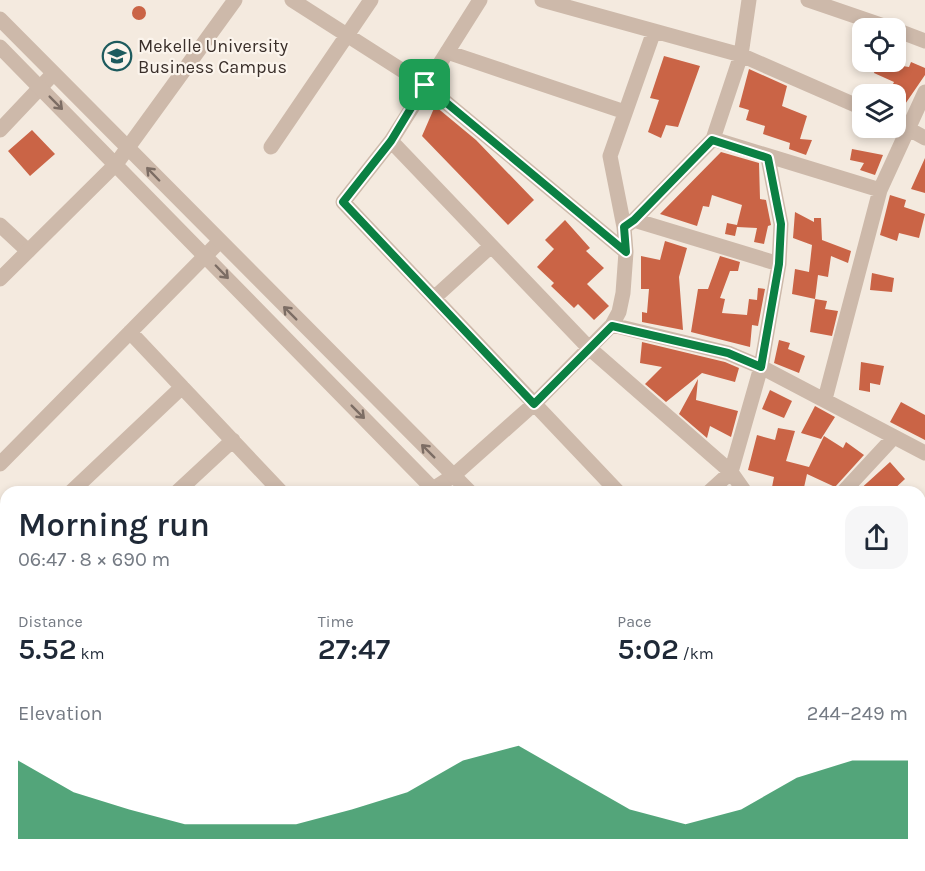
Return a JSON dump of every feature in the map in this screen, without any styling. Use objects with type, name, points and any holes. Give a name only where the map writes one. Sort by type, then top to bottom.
[{"type":"street","points":[[0,279],[116,164],[235,0]]},
{"type":"street","points":[[292,0],[425,85],[626,252]]},
{"type":"street","points":[[271,147],[371,0]]},
{"type":"street","points":[[480,0],[391,141],[343,202],[612,486]]},
{"type":"street","points":[[542,0],[741,55],[852,104]]},
{"type":"street","points":[[629,223],[712,140],[741,55],[749,0]]},
{"type":"street","points":[[814,1],[862,18]]},
{"type":"street","points":[[0,19],[464,486]]},
{"type":"street","points":[[438,486],[453,476],[534,404],[588,347],[612,326],[619,312],[623,293],[629,223],[610,156],[654,31]]},
{"type":"street","points":[[906,34],[925,41]]},
{"type":"street","points":[[0,47],[428,486]]},
{"type":"street","points":[[447,52],[625,112]]},
{"type":"street","points":[[0,130],[53,74]]},
{"type":"street","points":[[906,119],[925,92]]},
{"type":"street","points":[[906,127],[925,138]]},
{"type":"street","points":[[825,399],[880,190],[898,138]]},
{"type":"street","points":[[712,140],[880,190]]},
{"type":"street","points":[[391,141],[588,347],[731,472],[741,486]]},
{"type":"street","points":[[716,486],[731,472],[761,367],[779,264],[781,224],[768,158]]},
{"type":"street","points":[[629,223],[779,264]]},
{"type":"street","points":[[0,225],[28,251]]},
{"type":"street","points":[[0,464],[219,242]]},
{"type":"street","points":[[434,298],[491,246]]},
{"type":"street","points":[[612,326],[728,353],[825,399],[925,453]]},
{"type":"street","points":[[130,332],[275,486]]},
{"type":"street","points":[[333,387],[350,373]]},
{"type":"street","points":[[77,486],[182,387]]},
{"type":"street","points":[[849,486],[894,437]]},
{"type":"street","points":[[183,486],[232,440]]},
{"type":"building","points":[[136,6],[142,6],[146,13],[142,20],[136,20],[132,16],[132,10]]},
{"type":"building","points":[[664,56],[700,66],[678,127],[666,125],[661,138],[648,132],[659,100],[650,98]]},
{"type":"building","points":[[911,62],[925,68],[925,75],[906,103],[906,84],[893,84],[894,82],[874,73],[906,72],[906,67],[909,67]]},
{"type":"building","points":[[749,69],[787,86],[782,106],[807,116],[800,139],[812,140],[806,155],[789,149],[790,143],[763,134],[765,126],[746,120],[749,110],[739,107]]},
{"type":"building","points":[[435,106],[476,140],[534,200],[508,225],[422,136]]},
{"type":"building","points":[[32,130],[55,154],[30,176],[8,151]]},
{"type":"building","points":[[852,149],[883,155],[875,175],[860,170],[864,163],[850,160]]},
{"type":"building","points":[[721,152],[759,163],[760,199],[766,200],[771,225],[768,226],[764,244],[754,242],[757,228],[737,227],[735,236],[725,234],[727,223],[737,225],[742,205],[712,195],[709,207],[703,206],[697,226],[660,214]]},
{"type":"building","points":[[925,158],[925,193],[911,189]]},
{"type":"building","points":[[890,195],[906,200],[904,207],[925,214],[919,238],[899,233],[897,241],[880,235]]},
{"type":"building","points":[[795,212],[814,222],[814,218],[821,218],[822,240],[851,251],[848,263],[831,256],[828,277],[818,275],[815,299],[792,294],[795,269],[809,272],[812,245],[793,238]]},
{"type":"building","points":[[565,220],[590,248],[586,251],[604,268],[587,284],[609,306],[594,320],[578,304],[574,308],[551,286],[554,283],[537,267],[554,249],[545,240]]},
{"type":"building","points":[[665,241],[687,248],[679,277],[683,330],[642,322],[642,312],[647,313],[649,289],[641,289],[641,256],[660,260]]},
{"type":"building","points":[[720,256],[740,262],[738,271],[730,271],[720,298],[725,299],[722,313],[747,315],[749,299],[757,300],[758,288],[765,289],[758,326],[752,325],[750,347],[691,332],[698,289],[708,289]]},
{"type":"building","points":[[872,273],[894,278],[892,292],[870,290]]},
{"type":"building","points":[[815,299],[827,301],[825,309],[838,311],[832,336],[810,332]]},
{"type":"building","points":[[779,340],[790,343],[788,349],[805,356],[799,373],[774,363]]},
{"type":"building","points":[[642,342],[725,362],[739,368],[735,382],[702,373],[666,402],[645,384],[662,367],[640,363]]},
{"type":"building","points":[[861,362],[884,366],[880,385],[870,383],[870,392],[859,390]]},
{"type":"building","points":[[698,379],[696,400],[738,411],[731,437],[710,426],[707,438],[679,414]]},
{"type":"building","points":[[770,390],[792,401],[784,418],[762,409]]},
{"type":"building","points":[[901,402],[925,415],[925,440],[890,422]]},
{"type":"building","points":[[815,406],[835,417],[821,439],[801,433]]},
{"type":"building","points":[[778,428],[795,431],[786,461],[809,467],[824,436],[843,448],[846,442],[864,455],[836,486],[807,474],[804,486],[772,486],[774,477],[748,470],[757,435],[775,440]]},
{"type":"building","points":[[890,462],[905,479],[897,486],[864,486]]},
{"type":"place","name":"Mekelle University Business Campus","points":[[117,56]]},
{"type":"route","points":[[425,85],[626,252],[624,227],[634,220],[712,140],[768,158],[781,224],[779,264],[761,367],[728,353],[612,326],[588,347],[534,404],[343,202],[391,141],[425,85]]}]
